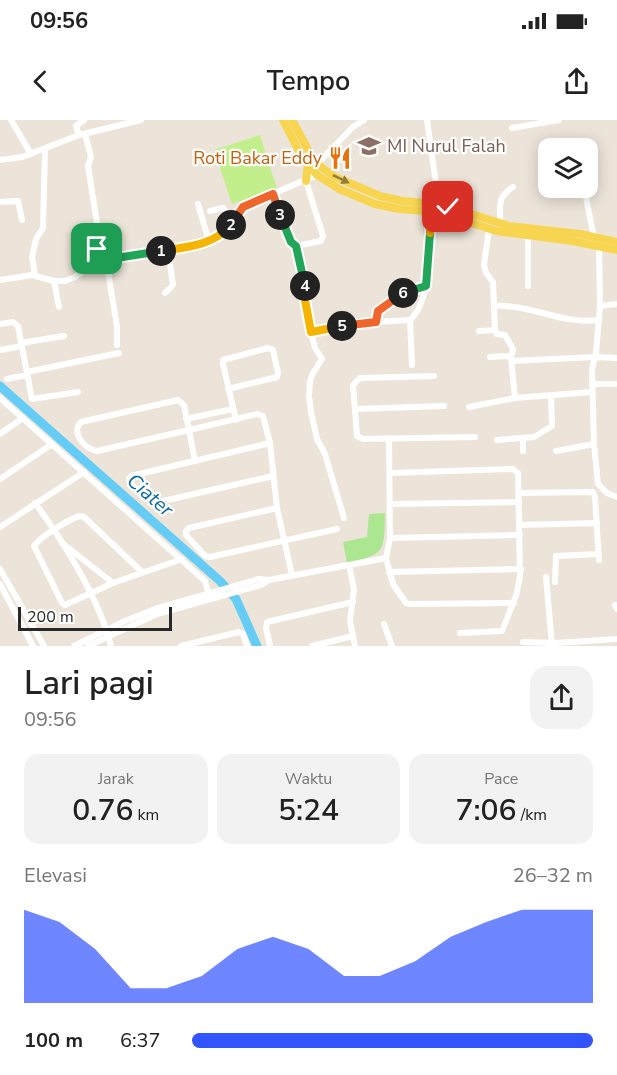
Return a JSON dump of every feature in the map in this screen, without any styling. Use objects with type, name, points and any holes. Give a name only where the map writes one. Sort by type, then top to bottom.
[{"type":"main road","points":[[283,120],[308,164],[317,175],[339,189],[375,204],[399,209],[447,210],[500,224],[617,242]]},
{"type":"main road","points":[[292,120],[317,164],[335,177],[380,196],[402,201],[440,204],[447,210],[489,229],[617,250]]},
{"type":"main road","points":[[306,181],[308,164]]},
{"type":"street","points":[[11,120],[31,154]]},
{"type":"street","points":[[84,120],[76,126],[84,134]]},
{"type":"street","points":[[84,120],[84,134],[92,157],[88,166],[99,236],[97,261]]},
{"type":"street","points":[[0,160],[31,154],[84,134],[141,120]]},
{"type":"street","points":[[317,164],[353,127],[364,120]]},
{"type":"street","points":[[427,120],[440,204]]},
{"type":"street","points":[[512,128],[559,120]]},
{"type":"street","points":[[35,275],[32,257],[36,239],[42,228],[45,149]]},
{"type":"street","points":[[0,280],[35,275],[54,281],[65,281],[75,277],[97,261],[209,242],[224,233],[246,205],[317,175]]},
{"type":"street","points":[[296,246],[321,241],[323,236],[306,181]]},
{"type":"street","points":[[500,224],[501,198],[513,187]]},
{"type":"street","points":[[273,194],[291,242],[296,246],[306,284],[305,300],[311,332],[315,348],[322,359],[310,381],[311,412],[317,439],[326,454],[344,518]]},
{"type":"street","points":[[586,198],[594,237]]},
{"type":"street","points":[[0,202],[18,201],[22,220]]},
{"type":"street","points":[[198,204],[209,242]]},
{"type":"street","points":[[210,211],[223,208],[234,221]]},
{"type":"street","points":[[412,365],[410,320],[419,309],[426,294],[431,211]]},
{"type":"street","points":[[489,229],[484,265],[486,273],[493,282],[496,334],[507,338],[513,349],[515,399]]},
{"type":"street","points":[[528,235],[528,286]]},
{"type":"street","points":[[599,246],[600,306],[595,357],[592,365],[594,444],[598,484],[607,493],[617,497]]},
{"type":"street","points":[[165,293],[173,285],[168,250]]},
{"type":"street","points":[[106,259],[117,327],[117,345]]},
{"type":"street","points":[[54,281],[59,308]]},
{"type":"street","points":[[376,322],[378,311],[393,302],[400,294],[426,286]]},
{"type":"street","points":[[600,306],[617,304]]},
{"type":"street","points":[[495,306],[509,305],[514,308],[531,309],[572,321],[599,320]]},
{"type":"street","points":[[311,332],[376,322],[410,320]]},
{"type":"street","points":[[0,324],[8,322],[16,324],[32,399],[78,392]]},
{"type":"street","points":[[479,330],[495,330]]},
{"type":"street","points":[[0,350],[64,336]]},
{"type":"street","points":[[228,389],[277,377],[273,350],[267,348],[225,358],[223,364],[228,389],[236,420]]},
{"type":"street","points":[[8,379],[119,353]]},
{"type":"street","points":[[490,357],[507,356],[512,359],[617,358]]},
{"type":"street","points":[[434,376],[357,379],[353,385],[356,434],[359,438],[389,439],[475,437]]},
{"type":"street","points":[[469,407],[617,384]]},
{"type":"street","points":[[497,440],[534,437],[552,426],[551,396]]},
{"type":"street","points":[[0,398],[182,559],[205,581],[209,597]]},
{"type":"street","points":[[195,461],[189,430],[186,419],[184,405],[178,400],[81,422],[77,425],[78,437],[92,450],[97,451],[189,430],[236,420],[256,414],[261,415],[264,418],[270,443],[277,508],[292,576]]},
{"type":"street","points":[[355,409],[444,406]]},
{"type":"street","points":[[186,419],[233,409]]},
{"type":"street","points":[[0,434],[23,418]]},
{"type":"street","points":[[523,438],[523,451]]},
{"type":"street","points":[[389,439],[390,538],[386,558],[393,584],[408,604],[514,603]]},
{"type":"street","points":[[270,443],[131,476],[129,479],[132,485],[154,503],[273,476]]},
{"type":"street","points":[[0,480],[52,444]]},
{"type":"street","points":[[556,451],[594,444]]},
{"type":"street","points":[[390,473],[513,469],[519,475],[521,569],[514,603],[502,631],[460,633]]},
{"type":"street","points":[[0,527],[84,472]]},
{"type":"street","points":[[519,493],[593,492],[598,557],[557,555],[555,557],[555,582]]},
{"type":"street","points":[[390,504],[519,502]]},
{"type":"street","points":[[35,503],[55,530],[90,594],[111,646]]},
{"type":"street","points":[[277,508],[189,528],[186,535],[208,557],[337,529]]},
{"type":"street","points":[[142,572],[84,517],[76,517],[34,546],[62,603],[68,605],[113,583],[182,559]]},
{"type":"street","points":[[520,525],[597,523]]},
{"type":"street","points":[[390,538],[520,535]]},
{"type":"street","points":[[62,543],[113,583]]},
{"type":"street","points":[[74,646],[157,614],[237,589],[259,579],[269,580],[386,558]]},
{"type":"street","points":[[349,565],[354,589],[350,621],[355,646]]},
{"type":"street","points":[[0,569],[44,646]]},
{"type":"street","points":[[389,572],[521,569]]},
{"type":"street","points":[[546,577],[552,644]]},
{"type":"street","points":[[0,584],[33,646]]},
{"type":"street","points":[[270,646],[267,622],[353,602]]},
{"type":"street","points":[[384,624],[392,646]]},
{"type":"street","points":[[88,646],[107,633]]},
{"type":"street","points":[[181,646],[242,633],[246,646]]},
{"type":"street","points":[[312,646],[353,636]]},
{"type":"street","points":[[523,642],[552,644],[617,639]]},
{"type":"green space","points":[[260,135],[277,189],[232,204],[214,150]]},
{"type":"green space","points":[[385,513],[383,544],[380,549],[369,557],[347,563],[343,542],[367,537],[369,514]]},
{"type":"waterway","name":"Ciater","points":[[0,386],[220,581],[236,599],[257,646]]},
{"type":"place","name":"MI Nurul Falah","points":[[369,146]]},
{"type":"place","name":"Roti Bakar Eddy","points":[[340,158]]},
{"type":"route","points":[[97,249],[97,261],[209,242],[224,233],[246,205],[273,194],[291,242],[296,246],[306,284],[305,300],[311,332],[351,324],[376,322],[378,311],[393,302],[400,294],[426,286],[431,211],[446,214],[448,207]]}]
